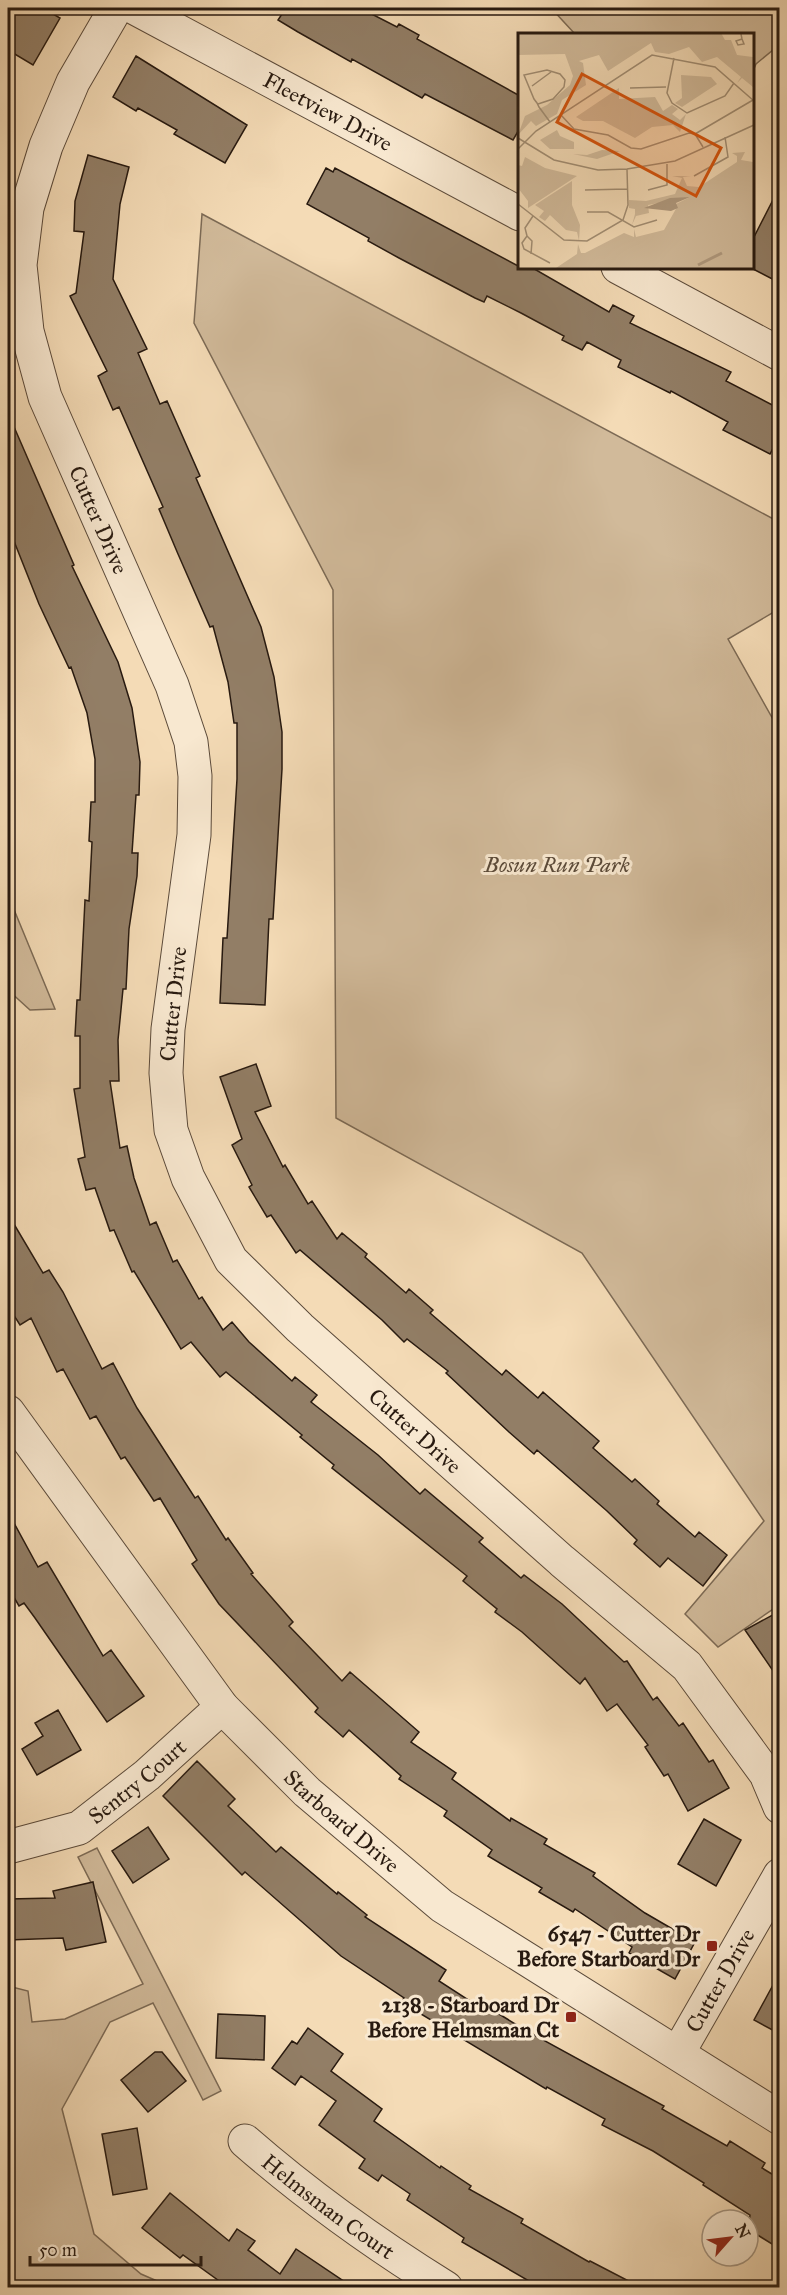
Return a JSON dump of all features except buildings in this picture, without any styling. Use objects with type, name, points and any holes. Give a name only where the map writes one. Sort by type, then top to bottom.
[{"type":"street","name":"Cutter Drive","points":[[116,8],[74,82],[46,146],[27,208],[20,265],[27,331],[45,397],[172,686],[191,742],[195,776],[194,835],[168,1029],[166,1073],[171,1130],[188,1178],[231,1260],[300,1328],[553,1553],[687,1666],[766,1774],[780,1807]]},
{"type":"street","name":"Fleetview Drive","points":[[135,8],[518,213]]},
{"type":"street","points":[[620,268],[780,354]]},
{"type":"street","name":"Starboard Drive","points":[[8,1412],[222,1707],[307,1792],[442,1906],[780,2118]]},
{"type":"street","name":"Sentry Court","points":[[8,1847],[79,1828],[147,1775],[222,1707]]},
{"type":"street","name":"Cutter Drive","points":[[678,2053],[780,1875]]},
{"type":"street","name":"Helmsman Court","points":[[245,2141],[293,2183],[403,2261],[446,2288]]},
{"type":"green space","points":[[551,8],[779,8],[779,45],[756,64],[754,69],[754,33],[574,33]]},
{"type":"green space","name":"Bosun Run Park","points":[[202,214],[779,522],[779,609],[728,639],[779,730],[779,1605],[718,1647],[685,1614],[764,1521],[582,1253],[336,1118],[333,590],[194,323]]},
{"type":"green space","points":[[8,895],[55,1009],[30,1010],[8,990]]},
{"type":"green space","points":[[97,1848],[221,2091],[203,2100],[153,2003],[110,2022],[62,2109],[94,2234],[141,2274],[171,2287],[8,2288],[8,1986],[28,1991],[32,2022],[65,2019],[143,1984],[78,1857]]},
{"type":"place","name":"6547 - Cutter Dr Before Starboard Dr","points":[[712,1946]]},
{"type":"place","name":"2138 - Starboard Dr Before Helmsman Ct","points":[[571,2017]]}]
